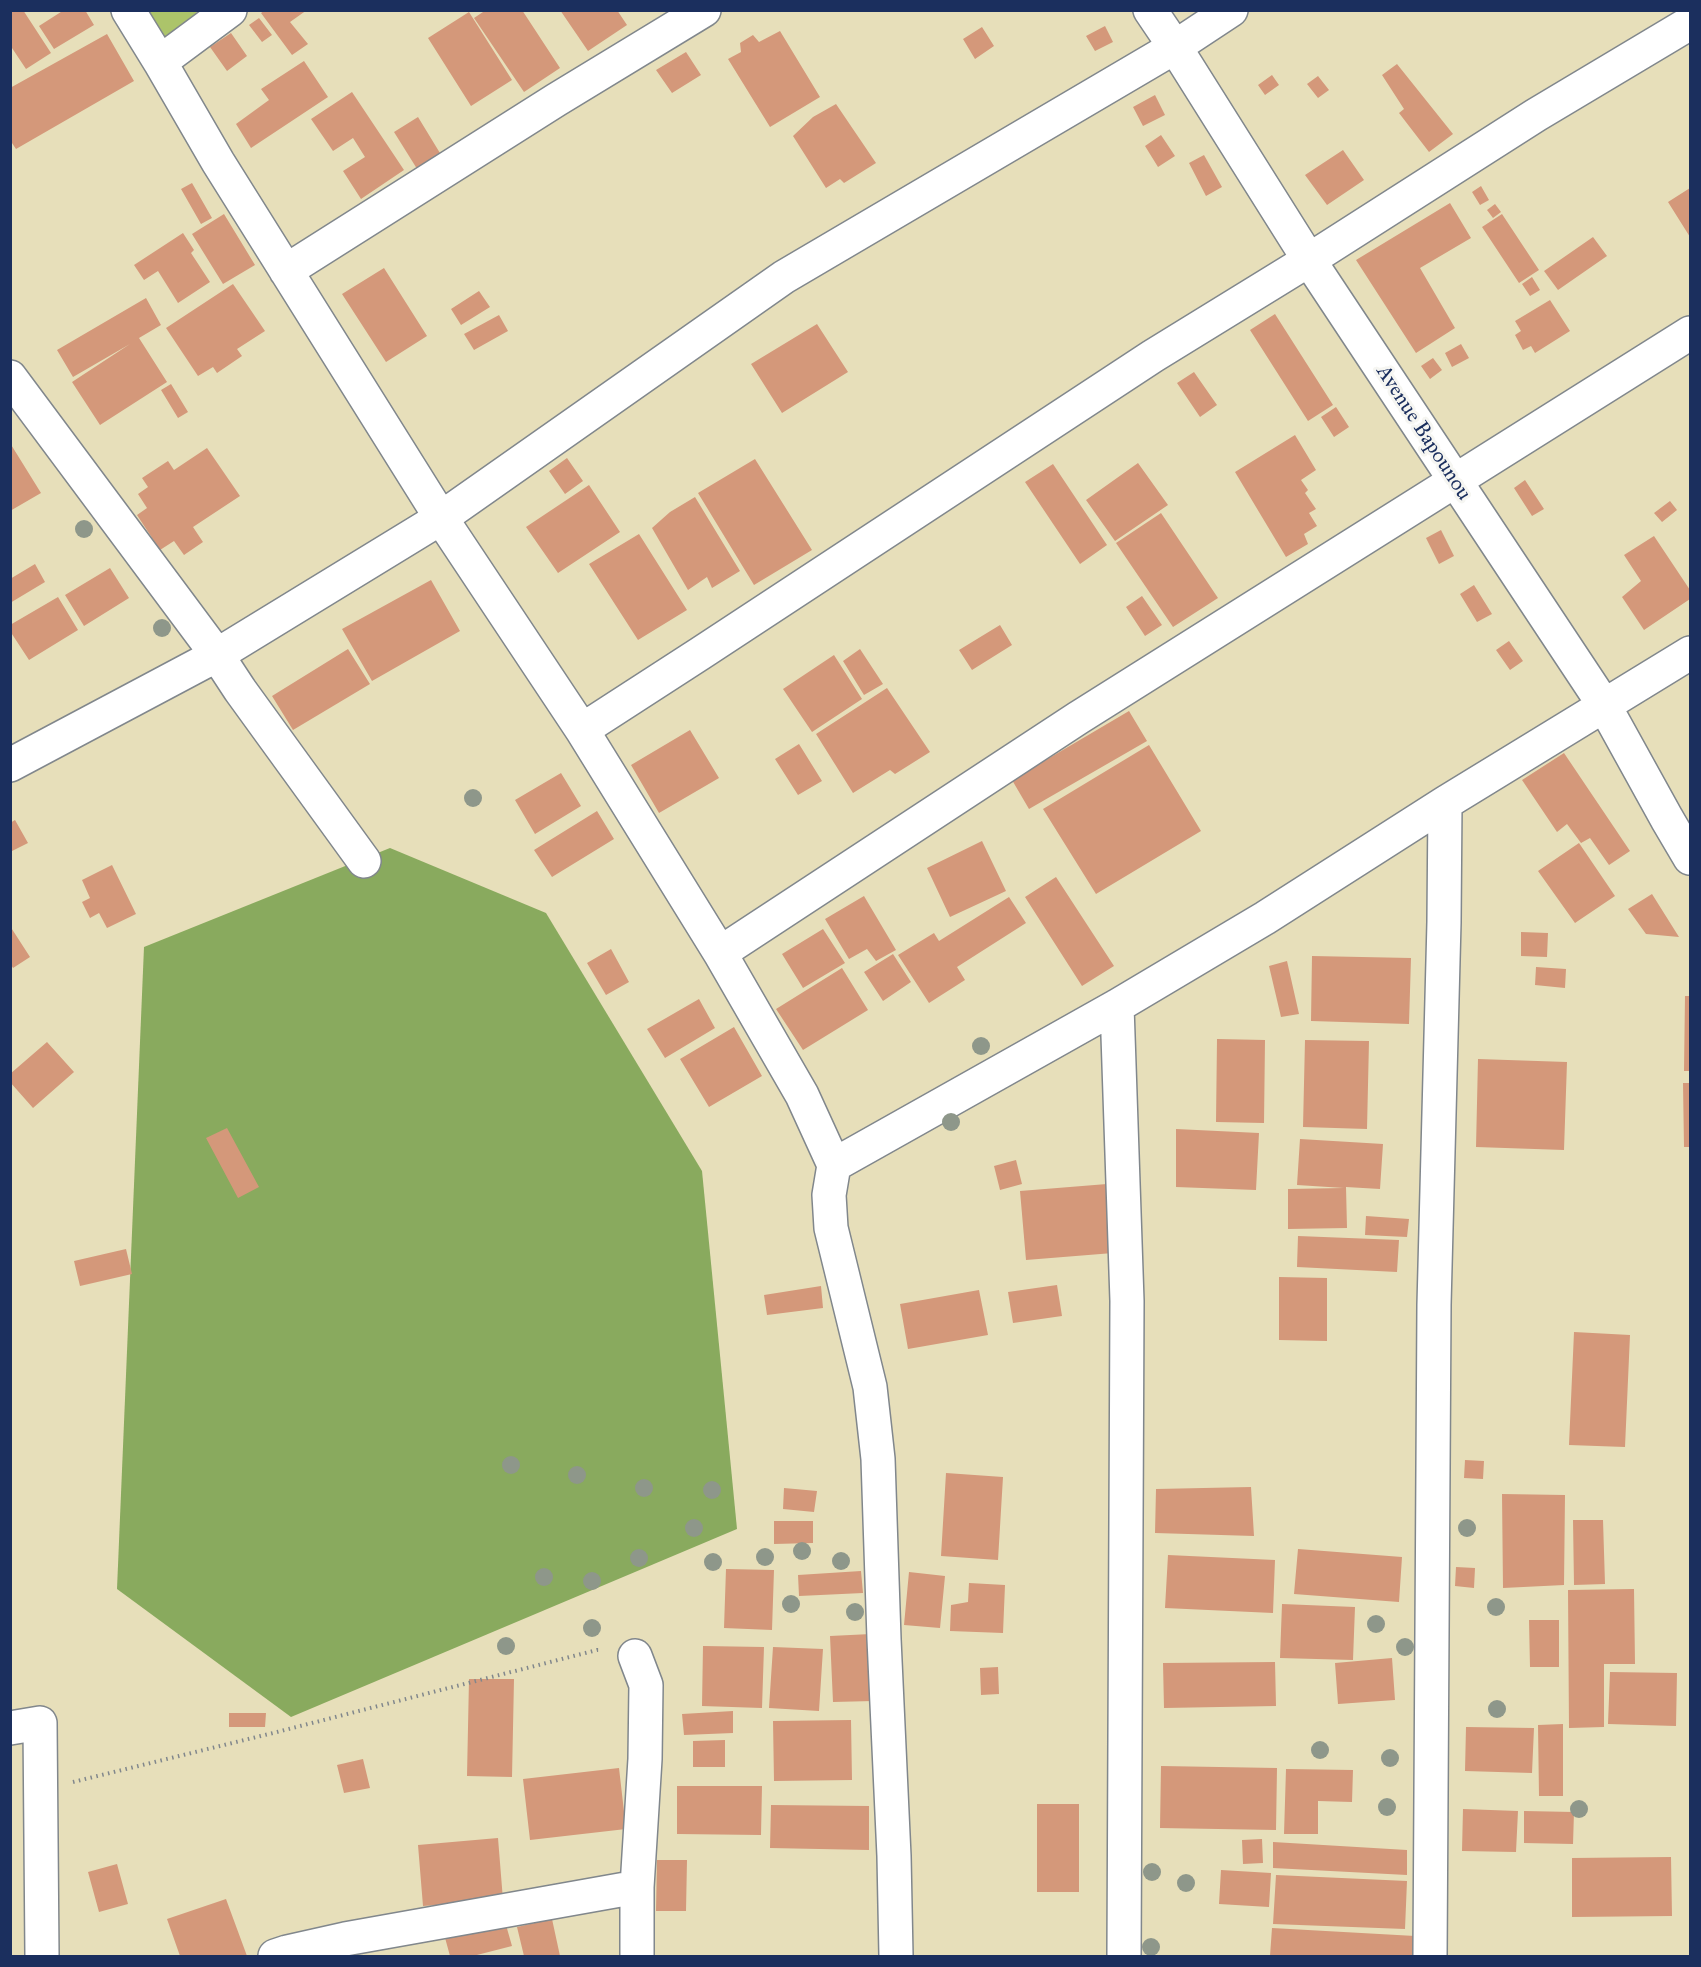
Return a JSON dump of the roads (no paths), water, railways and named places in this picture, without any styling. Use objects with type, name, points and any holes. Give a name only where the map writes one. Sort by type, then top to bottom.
[{"type":"street","points":[[128,10],[218,162],[441,518],[582,730],[720,953],[802,1095],[834,1165],[829,1195],[831,1228],[870,1387],[878,1459],[896,1956]]},
{"type":"street","points":[[160,62],[230,10]]},
{"type":"street","points":[[286,271],[556,100],[704,10]]},
{"type":"street","name":"Avenue Bapounou","points":[[1150,10],[1454,482],[1604,705],[1690,858]]},
{"type":"street","points":[[10,765],[217,655],[441,518],[784,277],[1175,47],[1231,10]]},
{"type":"street","points":[[582,730],[1153,356],[1309,260],[1536,115],[1690,23]]},
{"type":"street","points":[[720,953],[1078,718],[1690,333]]},
{"type":"street","points":[[10,377],[217,655],[364,861]]},
{"type":"street","points":[[834,1165],[1117,1006],[1265,918],[1445,803],[1690,653]]},
{"type":"street","points":[[1430,1956],[1434,1305],[1445,803]]},
{"type":"street","points":[[1117,1006],[1127,1301],[1124,1956]]},
{"type":"street","points":[[635,1656],[646,1685],[645,1759],[637,1887],[637,1956]]},
{"type":"street","points":[[10,1728],[40,1723],[42,1956]]},
{"type":"street","points":[[275,1956],[345,1939],[637,1887]]}]
